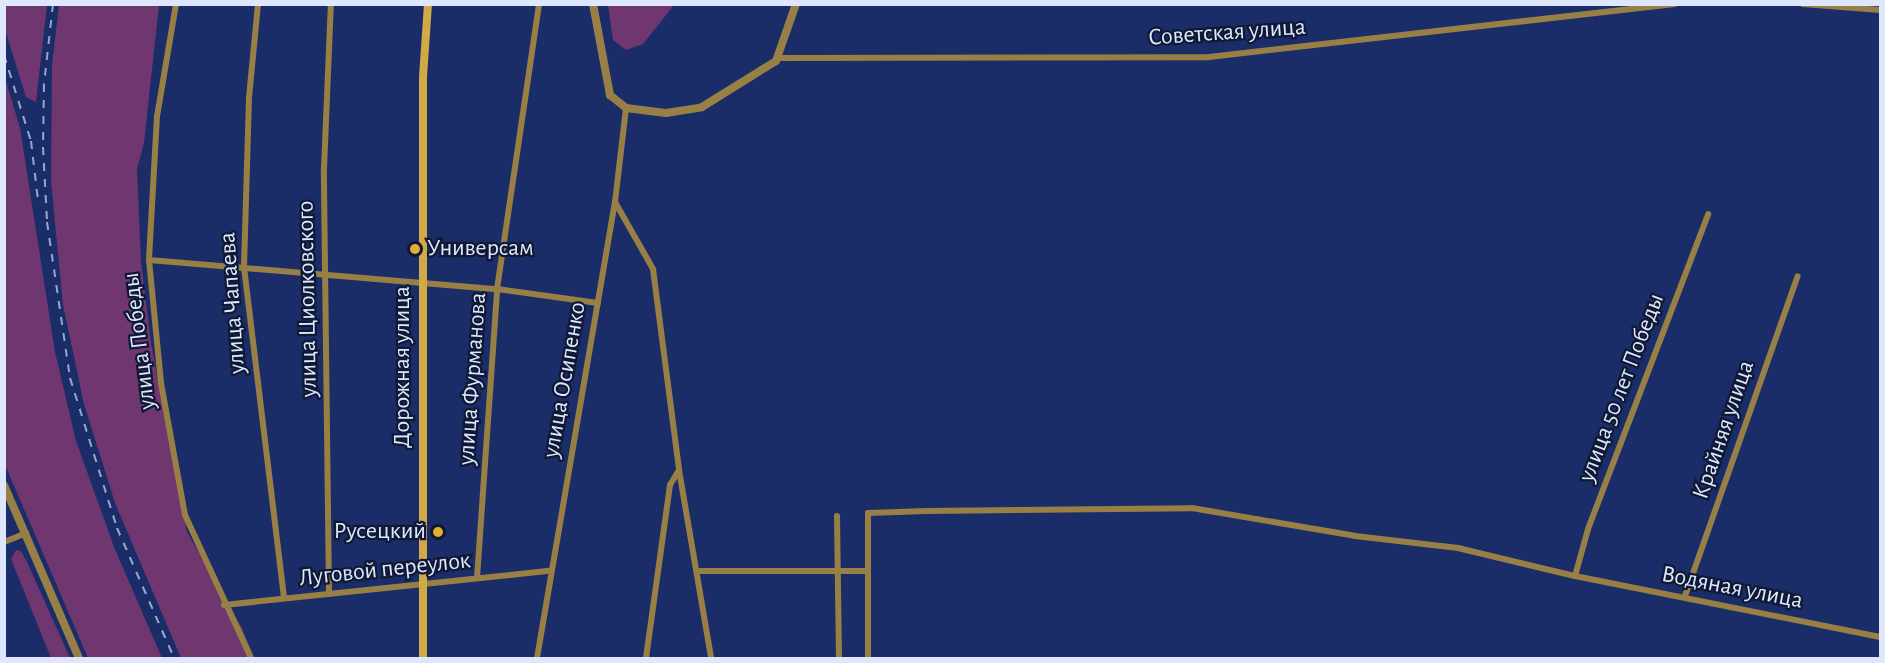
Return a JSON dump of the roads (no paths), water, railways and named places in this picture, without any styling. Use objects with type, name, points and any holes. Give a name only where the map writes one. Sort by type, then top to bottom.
[{"type":"main road","name":"Дорожная улица","points":[[423,658],[423,77],[428,4]]},
{"type":"street","name":"улица Победы","points":[[176,4],[157,116],[149,260],[161,383],[185,515],[250,658]]},
{"type":"street","name":"улица Чапаева","points":[[258,4],[249,98],[244,267],[284,598]]},
{"type":"street","name":"улица Циолковского","points":[[329,594],[324,168],[331,4]]},
{"type":"street","name":"улица Фурманова","points":[[477,578],[497,289],[539,4]]},
{"type":"street","points":[[593,4],[607,87],[615,101],[626,108],[666,113],[693,110],[779,58],[796,4]]},
{"type":"street","name":"Советская улица","points":[[779,58],[1209,57],[1675,4]]},
{"type":"street","points":[[1803,4],[1881,10]]},
{"type":"street","name":"улица Осипенко","points":[[537,658],[549,571],[615,202],[626,108]]},
{"type":"street","points":[[615,202],[653,269],[679,470],[711,658]]},
{"type":"street","name":"улица 50 лет Победы","points":[[1575,576],[1588,529],[1708,214]]},
{"type":"street","points":[[149,260],[423,285],[497,289],[598,303]]},
{"type":"street","name":"Крайняя улица","points":[[1685,596],[1798,276]]},
{"type":"street","points":[[646,658],[670,485],[679,470]]},
{"type":"street","points":[[4,485],[79,658]]},
{"type":"street","name":"Водяная улица","points":[[867,571],[868,513],[1192,508],[1355,536],[1458,548],[1575,576],[1685,596],[1881,638]]},
{"type":"street","points":[[837,516],[839,658]]},
{"type":"street","points":[[4,542],[26,533]]},
{"type":"street","name":"Луговой переулок","points":[[224,605],[549,571]]},
{"type":"street","points":[[697,571],[867,571],[868,658]]},
{"type":"railway","points":[[53,4],[44,84],[43,147],[47,222],[70,378],[117,528],[174,658]]},
{"type":"railway","points":[[4,55],[31,141],[38,201]]},
{"type":"place","name":"Универсам","points":[[415,249]]},
{"type":"place","name":"Русецкий","points":[[438,532]]}]
